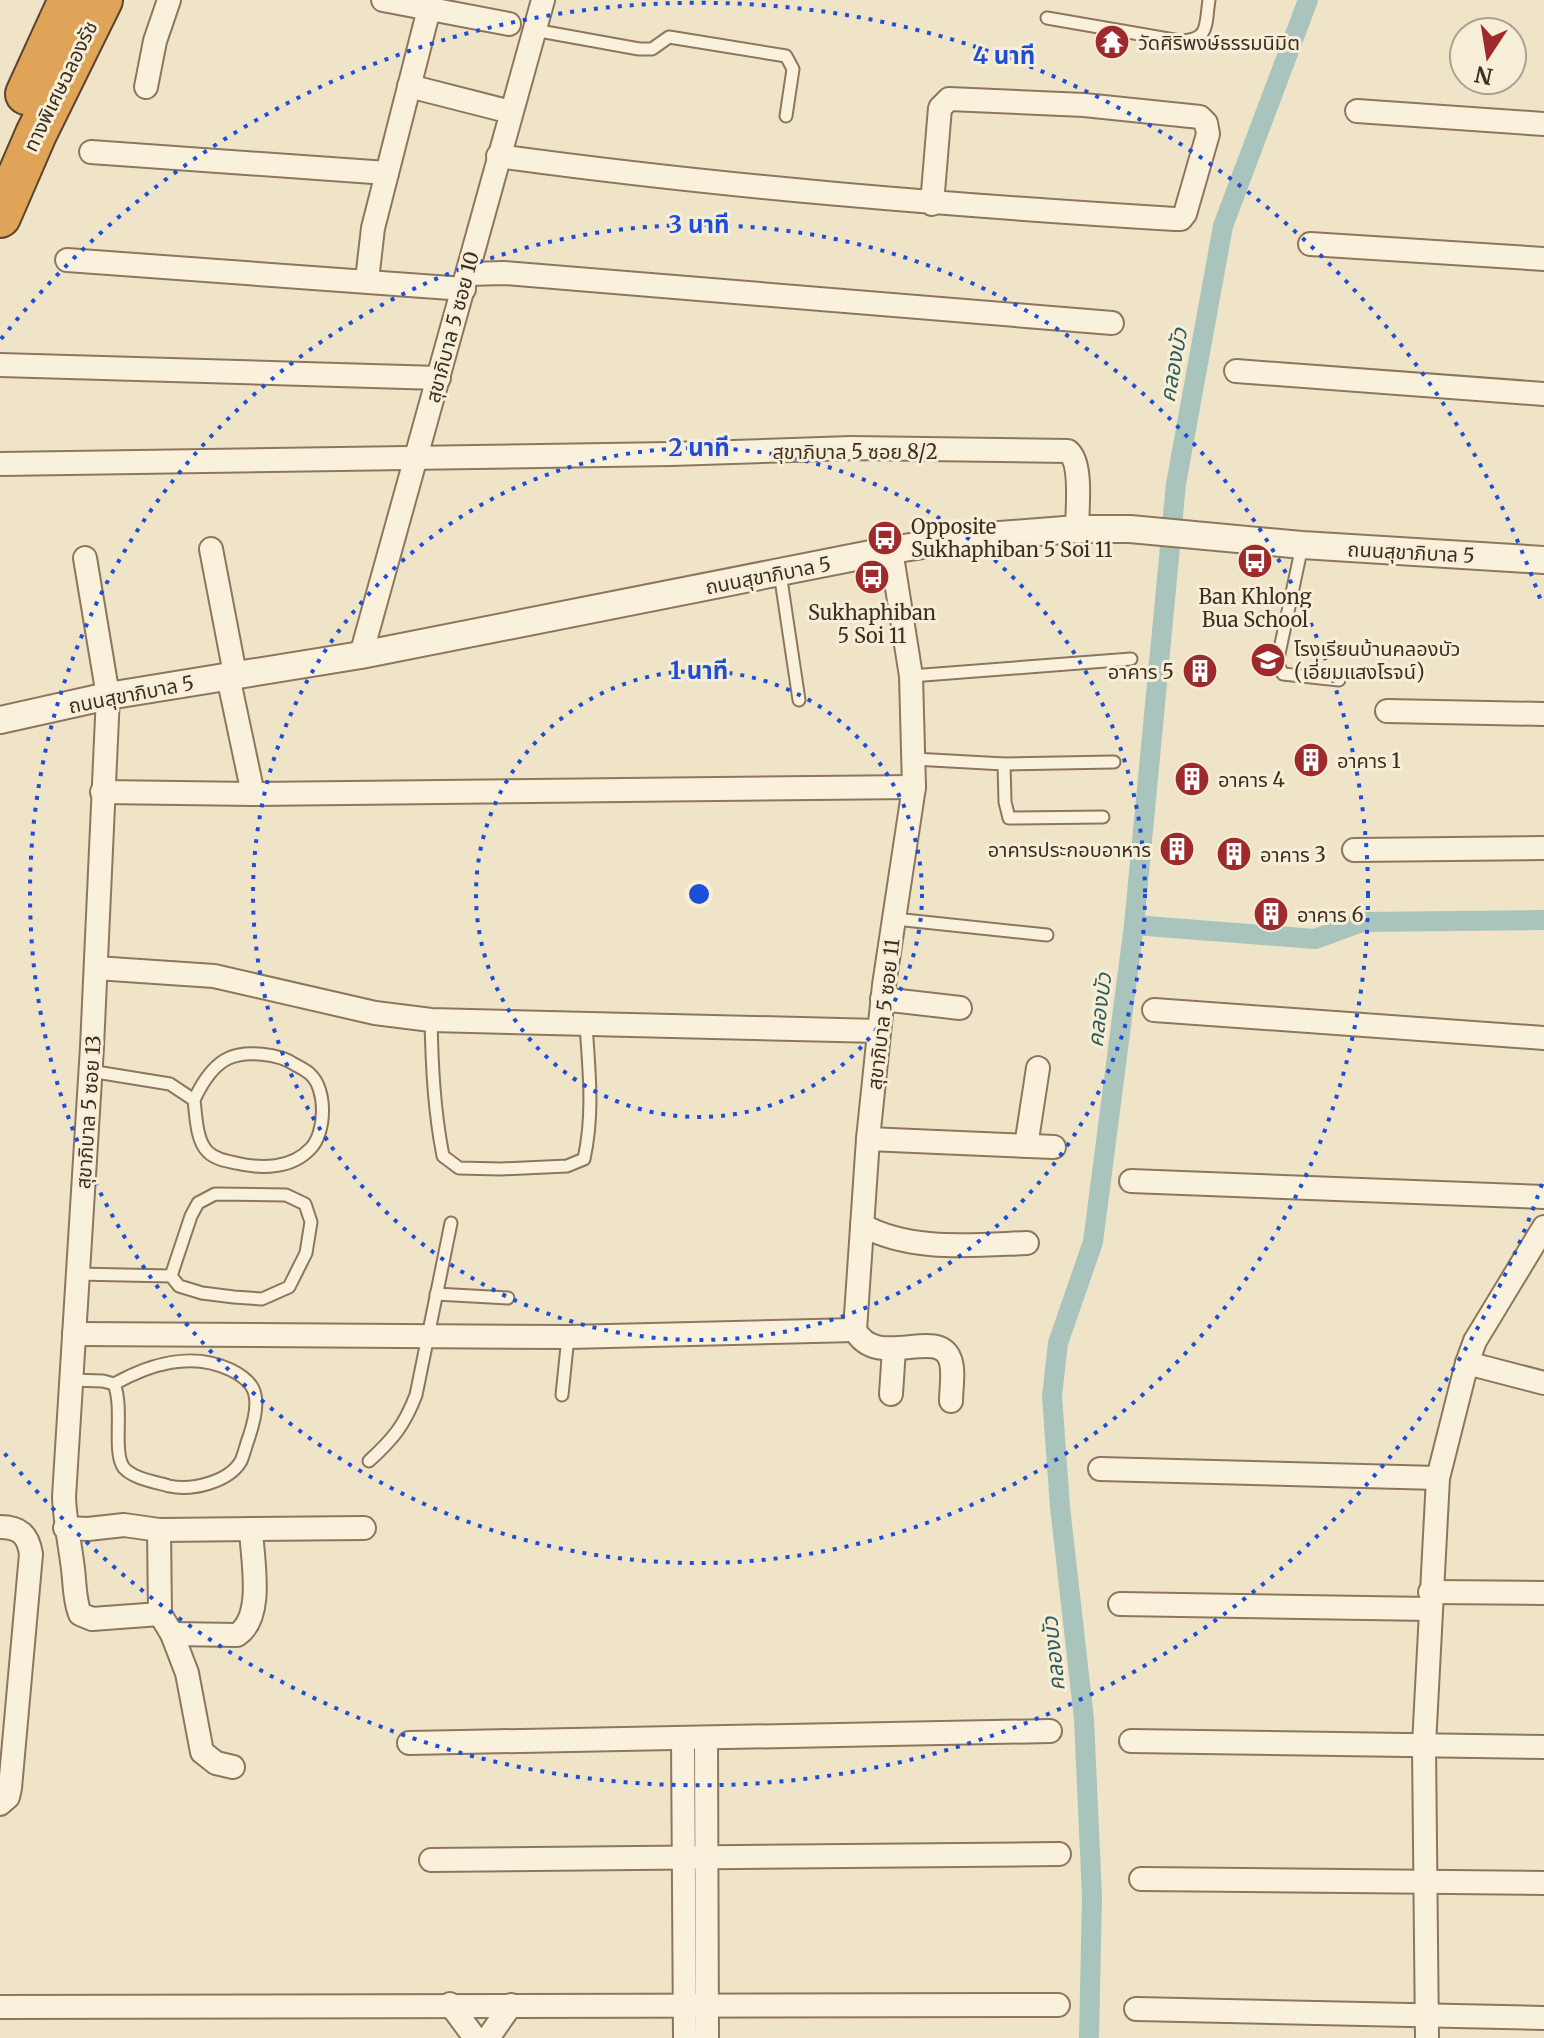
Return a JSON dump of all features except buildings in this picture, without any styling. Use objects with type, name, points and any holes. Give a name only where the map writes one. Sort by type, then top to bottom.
[{"type":"highway","name":"ทางพิเศษฉลองรัช","points":[[0,152],[69,0]]},
{"type":"highway","name":"ทางพิเศษฉลองรัช","points":[[0,217],[36,134],[102,0]]},
{"type":"street","points":[[146,87],[155,41],[169,0]]},
{"type":"street","points":[[383,0],[509,24]]},
{"type":"street","name":"สุขาภิบาล 5 ซอย 10","points":[[361,655],[543,0]]},
{"type":"street","points":[[367,280],[373,228],[429,9]]},
{"type":"street","points":[[409,86],[511,112]]},
{"type":"street","points":[[498,156],[606,171],[932,204],[1181,219],[1208,134],[1207,126],[1200,117],[1084,105],[949,99],[940,108],[932,204]]},
{"type":"street","points":[[1357,111],[1544,124]]},
{"type":"street","points":[[91,152],[387,173]]},
{"type":"street","points":[[1310,244],[1544,259]]},
{"type":"street","points":[[67,260],[367,280],[466,281],[519,274],[1112,323]]},
{"type":"street","points":[[0,365],[439,378]]},
{"type":"street","points":[[1236,371],[1544,394]]},
{"type":"street","name":"สุขาภิบาล 5 ซอย 8/2","points":[[417,456],[671,454],[851,448],[1068,451],[1075,458],[1077,470],[1077,529]]},
{"type":"street","points":[[0,464],[417,456]]},
{"type":"street","name":"ถนนสุขาภิบาล 5","points":[[0,720],[108,696],[361,655],[891,550],[974,537],[1077,529],[1130,529],[1221,539],[1544,560]]},
{"type":"street","points":[[211,549],[253,794]]},
{"type":"street","name":"สุขาภิบาล 5 ซอย 11","points":[[855,1330],[868,1139],[882,999],[914,787],[911,676],[891,550]]},
{"type":"street","name":"สุขาภิบาล 5 ซอย 13","points":[[85,558],[108,696],[65,1528],[80,1614],[92,1619],[160,1614]]},
{"type":"street","points":[[1387,711],[1544,714]]},
{"type":"street","points":[[102,792],[253,794],[914,787]]},
{"type":"street","points":[[1354,850],[1544,848]]},
{"type":"street","points":[[96,968],[214,976],[375,1013],[431,1020],[879,1031]]},
{"type":"street","points":[[882,999],[960,1008]]},
{"type":"street","points":[[1154,1010],[1544,1038]]},
{"type":"street","points":[[1026,1146],[1038,1068]]},
{"type":"street","points":[[868,1139],[1054,1147]]},
{"type":"street","points":[[1131,1181],[1544,1197]]},
{"type":"street","points":[[862,1225],[881,1236],[904,1241],[972,1245],[1027,1243]]},
{"type":"street","points":[[1427,2027],[1424,1745],[1438,1478],[1475,1341],[1544,1227]]},
{"type":"street","points":[[74,1334],[568,1337],[855,1330],[860,1340],[880,1349],[926,1346],[944,1351],[950,1358],[951,1401]]},
{"type":"street","points":[[891,1394],[894,1349]]},
{"type":"street","points":[[1467,1363],[1544,1383]]},
{"type":"street","points":[[1100,1469],[1438,1478]]},
{"type":"street","points":[[65,1528],[124,1525],[159,1530],[364,1528]]},
{"type":"street","points":[[0,1527],[17,1529],[25,1534],[31,1554],[10,1788],[8,1797],[0,1804]]},
{"type":"street","points":[[172,1634],[237,1635],[245,1629],[253,1617],[251,1529]]},
{"type":"street","points":[[159,1530],[160,1614],[172,1634],[187,1673],[202,1752],[216,1763],[233,1767]]},
{"type":"street","points":[[1120,1604],[1430,1600],[1544,1593]]},
{"type":"street","points":[[409,1743],[1050,1731]]},
{"type":"street","points":[[683,1738],[695,1859],[696,2006],[707,2038]]},
{"type":"street","points":[[695,1859],[706,1738]]},
{"type":"street","points":[[1131,1741],[1544,1747]]},
{"type":"street","points":[[431,1860],[1059,1854]]},
{"type":"street","points":[[1141,1879],[1544,1883]]},
{"type":"street","points":[[450,2004],[475,2038]]},
{"type":"street","points":[[488,2038],[511,2005]]},
{"type":"street","points":[[0,2007],[1058,2005]]},
{"type":"street","points":[[685,2038],[696,2006]]},
{"type":"street","points":[[1136,2009],[1427,2027],[1544,2018]]},
{"type":"lane","points":[[1047,18],[1195,41],[1203,34],[1209,0]]},
{"type":"lane","points":[[534,30],[639,49],[652,49],[669,37],[786,56],[793,69],[786,116]]},
{"type":"lane","points":[[1302,545],[1277,663],[1283,674],[1339,680]]},
{"type":"lane","points":[[779,573],[799,700]]},
{"type":"lane","points":[[911,676],[1131,659]]},
{"type":"lane","points":[[914,759],[1004,764],[1114,762]]},
{"type":"lane","points":[[1004,764],[1005,802],[1009,818],[1103,817]]},
{"type":"lane","points":[[895,919],[1047,935]]},
{"type":"lane","points":[[431,1020],[431,1073],[443,1156],[459,1168],[487,1169],[567,1166],[584,1159],[591,1100],[586,1025]]},
{"type":"lane","points":[[258,1054],[289,1061],[312,1075],[321,1096],[322,1123],[312,1147],[293,1160],[272,1167],[256,1168],[221,1160],[206,1151],[197,1129],[194,1100],[201,1086],[229,1058],[258,1054]]},
{"type":"lane","points":[[90,1071],[170,1084],[194,1100]]},
{"type":"lane","points":[[215,1194],[286,1195],[305,1204],[311,1222],[306,1253],[289,1287],[262,1299],[234,1297],[179,1286],[171,1276],[198,1203],[215,1194]]},
{"type":"lane","points":[[369,1461],[395,1437],[408,1417],[416,1395],[451,1223]]},
{"type":"lane","points":[[77,1274],[171,1276]]},
{"type":"lane","points":[[436,1294],[508,1298]]},
{"type":"lane","points":[[562,1395],[568,1337]]},
{"type":"lane","points":[[71,1380],[114,1384],[141,1369],[194,1360],[221,1365],[243,1376],[255,1394],[254,1424],[240,1463],[223,1477],[199,1486],[178,1488],[145,1480],[125,1469],[118,1454],[120,1398],[114,1384]]},
{"type":"waterway","name":"คลองบัว","points":[[1089,2038],[1092,1897],[1084,1719],[1060,1507],[1052,1396],[1058,1343],[1093,1242],[1134,925],[1176,484],[1223,226],[1308,0]]},
{"type":"waterway","points":[[1134,925],[1315,939],[1362,922],[1544,920]]},
{"type":"place","name":"วัดศิริพงษ์ธรรมนิมิต","points":[[1112,42]]},
{"type":"place","name":"Opposite Sukhaphiban 5 Soi 11","points":[[885,538]]},
{"type":"place","name":"Ban Khlong Bua School","points":[[1255,561]]},
{"type":"place","name":"Sukhaphiban 5 Soi 11","points":[[872,577]]},
{"type":"place","name":"โรงเรียนบ้านคลองบัว (เอี่ยมแสงโรจน์)","points":[[1268,660]]},
{"type":"place","name":"อาคาร 5","points":[[1200,671]]},
{"type":"place","name":"อาคาร 1","points":[[1311,760]]},
{"type":"place","name":"อาคาร 4","points":[[1192,779]]},
{"type":"place","name":"อาคารประกอบอาหาร","points":[[1177,849]]},
{"type":"place","name":"อาคาร 3","points":[[1234,854]]},
{"type":"place","name":"อาคาร 6","points":[[1271,914]]}]
